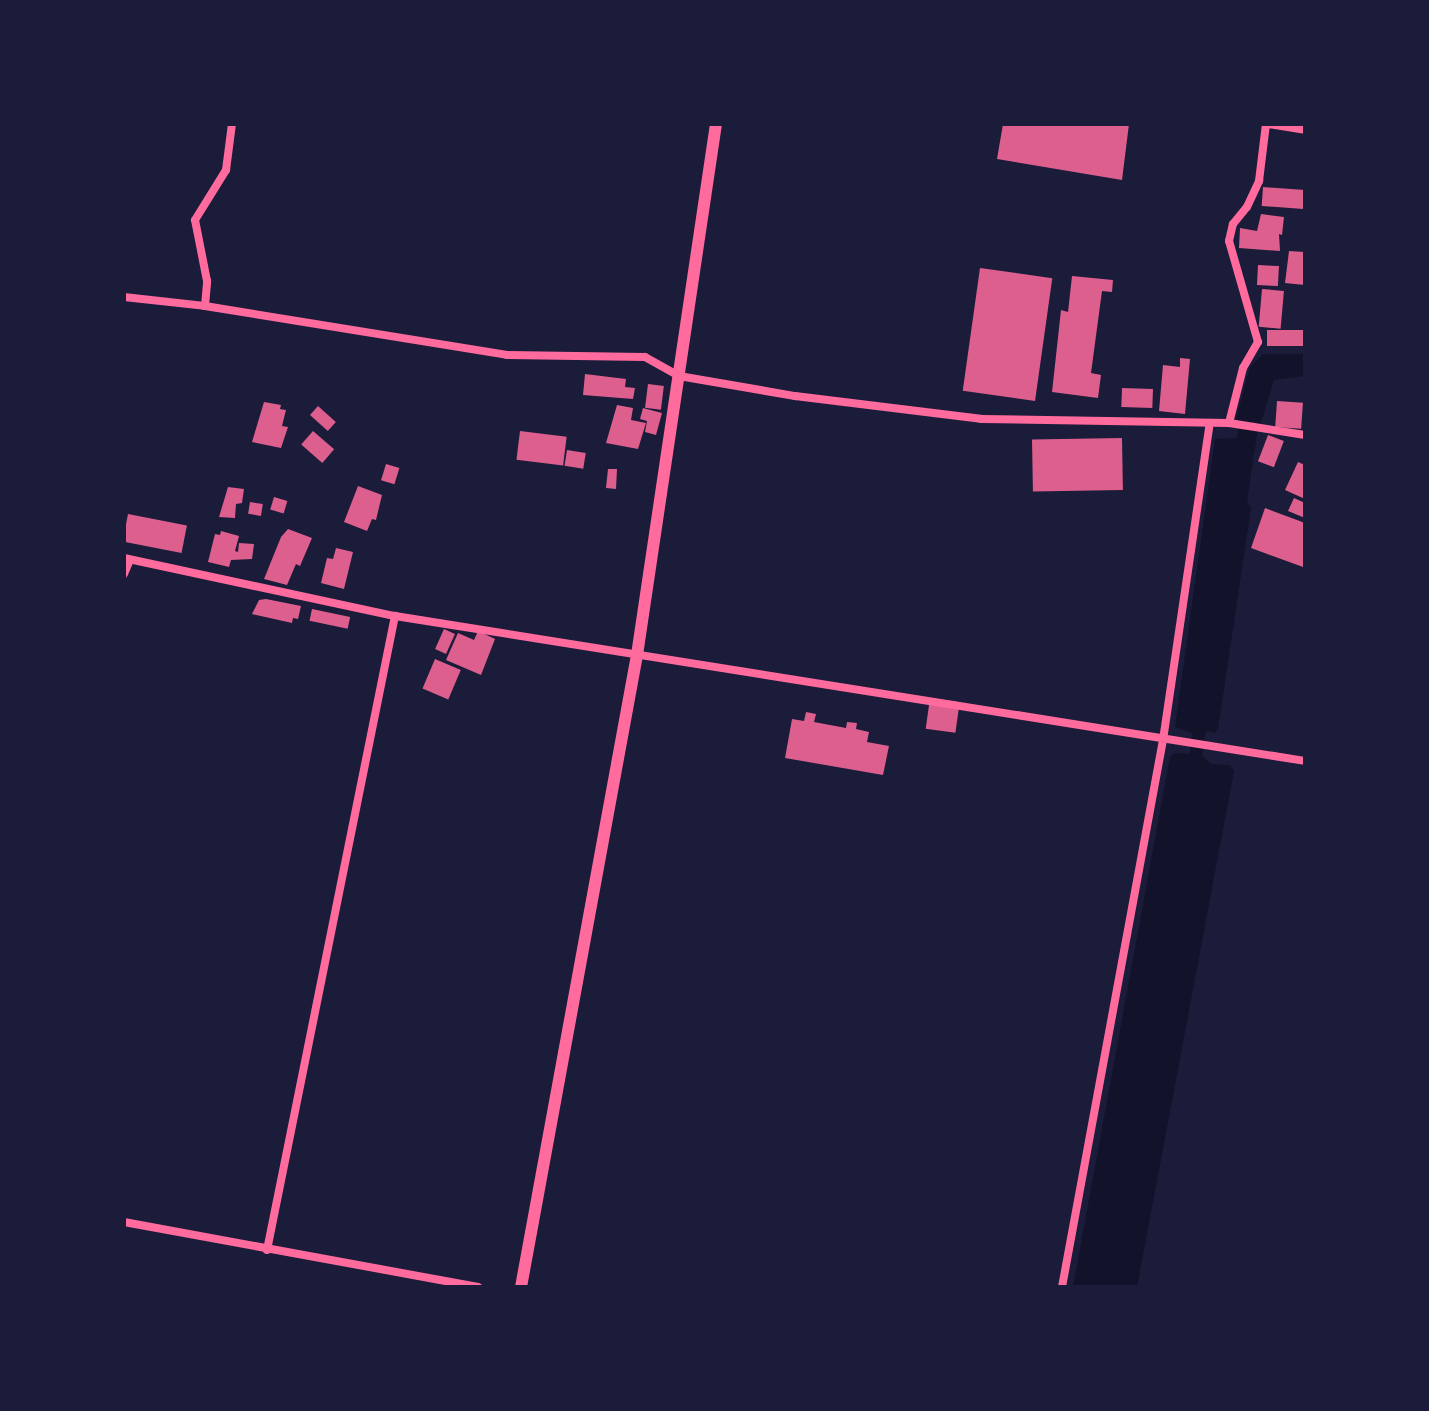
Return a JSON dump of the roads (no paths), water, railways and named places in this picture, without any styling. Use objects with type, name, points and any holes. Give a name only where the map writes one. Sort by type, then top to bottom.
[{"type":"street","points":[[205,306],[207,281],[195,220],[226,170],[232,124]]},
{"type":"street","points":[[521,1287],[637,655],[716,124]]},
{"type":"street","points":[[1229,423],[1243,368],[1258,342],[1257,327],[1229,241],[1233,224],[1247,207],[1259,181],[1267,124],[1305,130]]},
{"type":"street","points":[[124,297],[205,306],[507,355],[645,357],[679,376],[795,396],[981,419],[1229,423],[1305,435]]},
{"type":"street","points":[[1062,1287],[1163,740],[1210,423]]},
{"type":"street","points":[[124,574],[127,559],[395,616],[1305,761]]},
{"type":"street","points":[[267,1250],[395,616]]},
{"type":"street","points":[[124,1222],[478,1287]]}]
